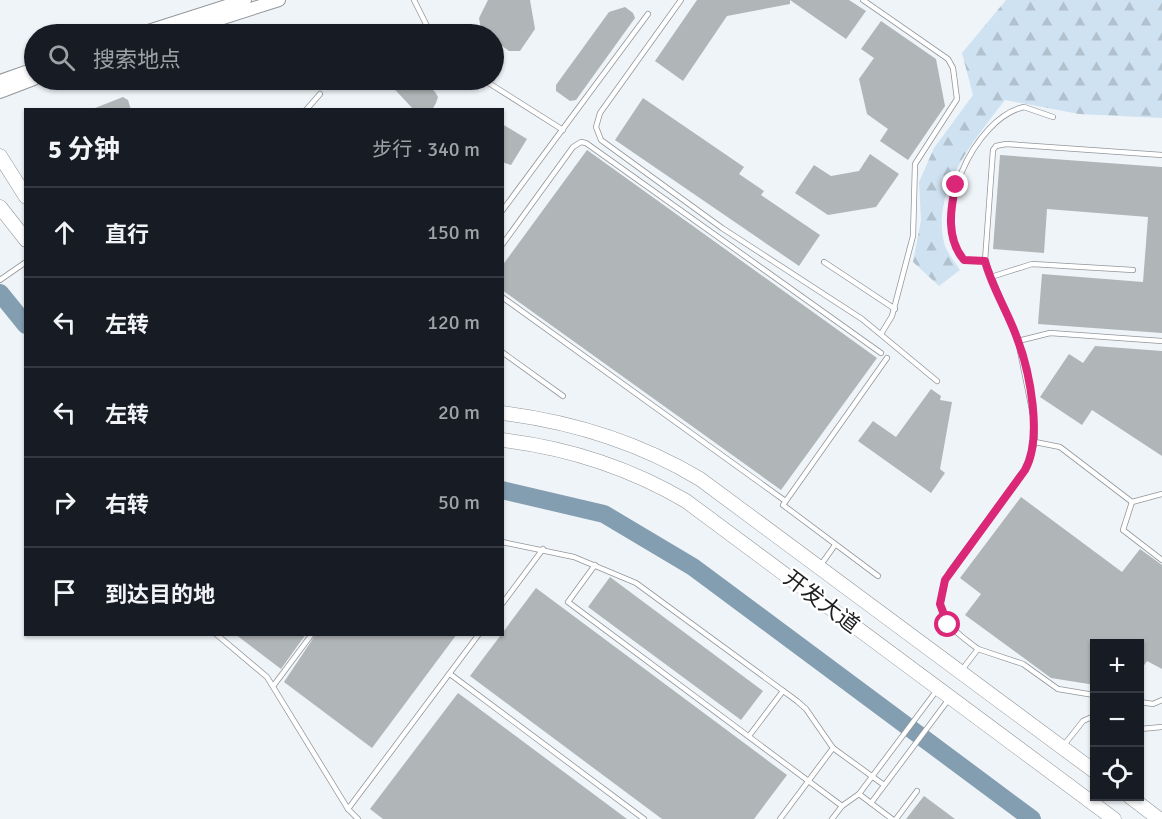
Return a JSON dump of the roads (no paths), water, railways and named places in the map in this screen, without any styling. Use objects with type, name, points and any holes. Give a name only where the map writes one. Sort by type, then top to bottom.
[{"type":"main road","points":[[170,24],[245,0]]},
{"type":"main road","points":[[203,24],[279,0]]},
{"type":"main road","points":[[0,81],[24,73]]},
{"type":"main road","points":[[0,92],[24,84]]},
{"type":"main road","points":[[0,156],[24,194]]},
{"type":"main road","points":[[0,207],[24,237]]},
{"type":"main road","name":"开发大道","points":[[504,413],[579,426],[654,453],[715,489],[1090,767]]},
{"type":"main road","name":"开发大道","points":[[504,440],[548,447],[596,459],[664,489],[706,515],[1114,819]]},
{"type":"main road","points":[[1136,801],[1159,819]]},
{"type":"lane","points":[[414,0],[426,24]]},
{"type":"lane","points":[[681,0],[600,113],[596,127],[598,136],[605,144],[722,228],[844,307],[881,334],[937,381]]},
{"type":"lane","points":[[863,0],[948,59],[953,68],[958,95],[954,107],[915,164],[913,236],[895,309],[881,334]]},
{"type":"lane","points":[[504,208],[648,14]]},
{"type":"lane","points":[[500,90],[563,130]]},
{"type":"lane","points":[[308,108],[320,94]]},
{"type":"lane","points":[[985,261],[964,260],[958,252],[951,227],[951,206],[956,185],[974,151],[999,118],[1024,107],[1053,117]]},
{"type":"lane","points":[[504,242],[573,147],[581,142],[586,143],[880,353]]},
{"type":"lane","points":[[1090,694],[1058,689],[1023,664],[978,649],[954,631],[944,619],[940,604],[942,589],[950,571],[1025,470],[1035,442],[1034,420],[1018,341],[985,261],[992,154],[996,146],[1006,144],[1162,155]]},
{"type":"lane","points":[[824,262],[895,309]]},
{"type":"lane","points":[[0,280],[24,263]]},
{"type":"lane","points":[[991,277],[1032,264],[1133,270]]},
{"type":"lane","points":[[504,298],[784,500]]},
{"type":"lane","points":[[1018,341],[1050,333],[1162,341]]},
{"type":"lane","points":[[504,353],[563,396]]},
{"type":"lane","points":[[878,576],[786,510],[783,505],[784,500],[887,358]]},
{"type":"lane","points":[[1035,442],[1060,447],[1132,502]]},
{"type":"lane","points":[[1132,502],[1162,494]]},
{"type":"lane","points":[[1132,502],[1123,530],[1162,560]]},
{"type":"lane","points":[[504,542],[543,549],[595,565],[636,583],[806,709],[833,748],[884,785]]},
{"type":"lane","points":[[820,566],[835,545]]},
{"type":"lane","points":[[504,601],[543,549]]},
{"type":"lane","points":[[595,565],[567,602],[842,806]]},
{"type":"lane","points":[[218,636],[259,669],[273,686],[348,809],[358,819]]},
{"type":"lane","points":[[273,686],[310,636]]},
{"type":"lane","points":[[348,809],[478,636]]},
{"type":"lane","points":[[961,671],[978,649]]},
{"type":"lane","points":[[450,674],[644,819]]},
{"type":"lane","points":[[832,819],[842,806],[859,794],[939,688]]},
{"type":"lane","points":[[749,736],[783,691]]},
{"type":"lane","points":[[871,803],[951,697]]},
{"type":"lane","points":[[1144,703],[1153,704],[1162,700]]},
{"type":"lane","points":[[1062,747],[1083,721],[1090,718]]},
{"type":"lane","points":[[1144,729],[1162,727]]},
{"type":"lane","points":[[780,819],[833,748]]},
{"type":"lane","points":[[859,794],[894,819],[917,791]]},
{"type":"waterway","points":[[0,293],[24,323]]},
{"type":"waterway","points":[[504,490],[604,514],[693,567],[1032,819]]}]
